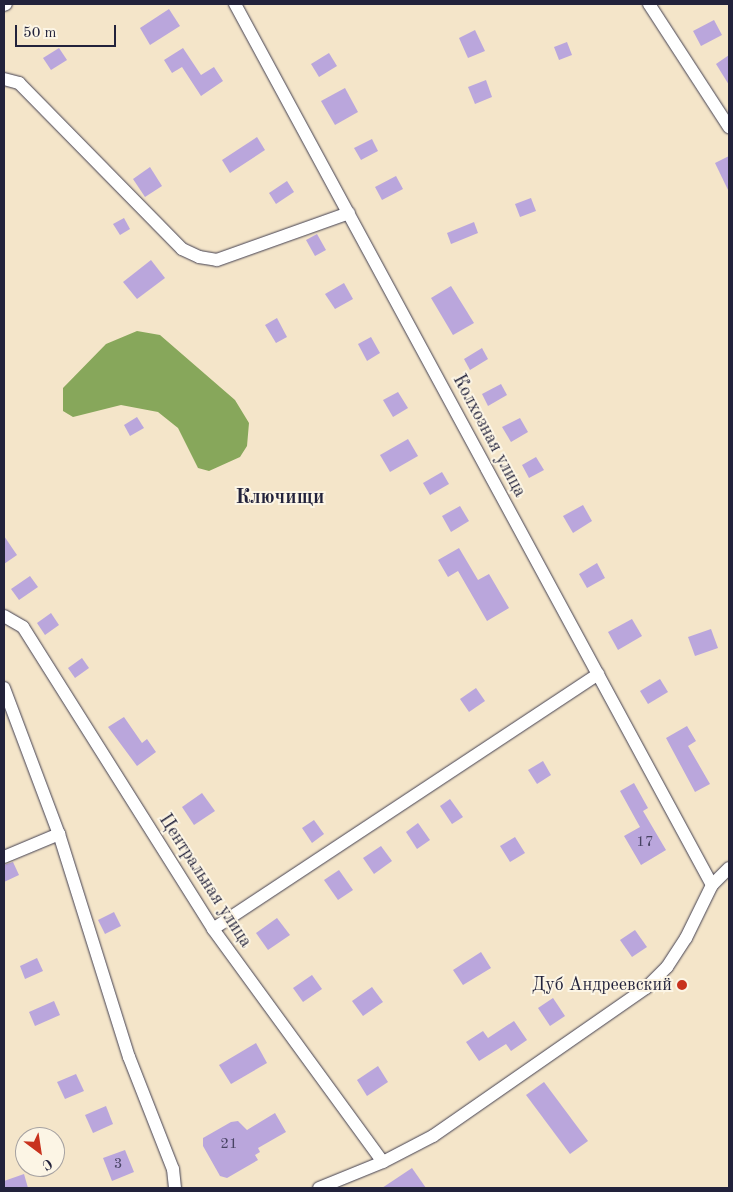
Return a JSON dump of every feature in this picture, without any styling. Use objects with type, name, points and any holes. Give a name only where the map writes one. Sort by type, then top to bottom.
[{"type":"street","name":"Колхозная улица","points":[[235,4],[712,885]]},
{"type":"street","points":[[649,4],[729,127]]},
{"type":"street","points":[[4,79],[19,82],[182,249],[199,257],[217,260],[349,213]]},
{"type":"street","name":"Центральная улица","points":[[4,616],[23,627],[213,929],[383,1162]]},
{"type":"street","points":[[213,929],[598,674]]},
{"type":"street","points":[[4,688],[59,834],[129,1057],[173,1169],[175,1188]]},
{"type":"street","points":[[4,857],[59,834]]},
{"type":"street","points":[[320,1188],[383,1162],[433,1136],[646,988],[666,967],[686,938],[712,885],[729,868]]},
{"type":"green space","points":[[137,331],[160,335],[235,400],[249,423],[247,446],[240,457],[209,471],[198,468],[178,428],[158,412],[121,405],[73,417],[63,411],[63,388],[106,344]]},
{"type":"building","points":[[169,9],[180,26],[150,45],[140,28]]},
{"type":"building","points":[[714,20],[722,35],[701,46],[693,31]]},
{"type":"building","points":[[475,30],[485,51],[468,58],[459,38]]},
{"type":"building","points":[[567,42],[572,55],[559,60],[554,47]]},
{"type":"building","points":[[59,48],[67,60],[51,70],[43,58]]},
{"type":"building","points":[[183,48],[201,75],[214,67],[223,81],[201,96],[182,67],[172,73],[164,60]]},
{"type":"building","points":[[329,53],[337,66],[319,77],[311,64]]},
{"type":"building","points":[[729,55],[729,85],[716,64]]},
{"type":"building","points":[[486,80],[492,97],[475,104],[468,87]]},
{"type":"building","points":[[345,88],[358,112],[335,125],[321,101]]},
{"type":"building","points":[[257,137],[265,150],[230,173],[222,160]]},
{"type":"building","points":[[372,139],[378,151],[361,160],[354,148]]},
{"type":"building","points":[[729,156],[729,192],[715,163]]},
{"type":"building","points":[[150,167],[162,186],[145,197],[133,179]]},
{"type":"building","points":[[396,176],[403,189],[382,200],[375,187]]},
{"type":"building","points":[[287,181],[294,192],[276,204],[269,193]]},
{"type":"building","points":[[531,198],[536,211],[520,217],[515,204]]},
{"type":"building","points":[[124,218],[130,229],[120,235],[113,224]]},
{"type":"building","points":[[474,222],[478,233],[451,244],[447,233]]},
{"type":"building","points":[[317,234],[326,250],[315,256],[306,240]]},
{"type":"building","points":[[151,260],[165,278],[137,299],[123,282]]},
{"type":"building","points":[[344,283],[353,299],[335,309],[325,294]]},
{"type":"building","points":[[451,286],[474,323],[453,335],[431,298]]},
{"type":"building","points":[[277,318],[287,337],[276,343],[265,325]]},
{"type":"building","points":[[371,337],[380,353],[367,361],[358,344]]},
{"type":"building","points":[[482,348],[488,359],[470,370],[464,359]]},
{"type":"building","points":[[501,384],[507,395],[488,406],[482,394]]},
{"type":"building","points":[[398,392],[408,408],[393,417],[383,400]]},
{"type":"building","points":[[137,417],[144,428],[130,436],[124,425]]},
{"type":"building","points":[[520,418],[528,432],[511,442],[502,427]]},
{"type":"building","points":[[408,439],[418,456],[390,472],[380,455]]},
{"type":"building","points":[[536,457],[544,470],[529,478],[522,465]]},
{"type":"building","points":[[442,472],[449,484],[430,495],[423,483]]},
{"type":"building","points":[[583,505],[592,521],[573,533],[563,516]]},
{"type":"building","points":[[460,506],[469,521],[451,532],[442,516]]},
{"type":"building","points":[[4,536],[17,555],[4,564]]},
{"type":"building","points":[[459,548],[478,580],[489,574],[509,608],[487,621],[458,571],[448,577],[438,560]]},
{"type":"building","points":[[597,563],[605,578],[587,588],[579,574]]},
{"type":"building","points":[[30,576],[38,587],[19,600],[11,589]]},
{"type":"building","points":[[51,613],[59,625],[45,635],[37,623]]},
{"type":"building","points":[[632,619],[642,636],[618,650],[608,632]]},
{"type":"building","points":[[711,629],[718,648],[695,656],[688,637]]},
{"type":"building","points":[[82,658],[89,668],[75,678],[68,668]]},
{"type":"building","points":[[660,679],[668,692],[648,704],[640,691]]},
{"type":"building","points":[[476,688],[485,701],[469,712],[460,699]]},
{"type":"building","points":[[124,717],[142,743],[147,739],[156,752],[137,766],[108,727]]},
{"type":"building","points":[[687,726],[696,741],[688,746],[710,784],[695,792],[666,738]]},
{"type":"building","points":[[543,761],[551,775],[537,784],[528,770]]},
{"type":"building","points":[[634,783],[648,808],[643,811],[666,850],[641,865],[624,836],[640,827],[620,791]]},
{"type":"building","points":[[202,793],[215,811],[194,825],[182,807]]},
{"type":"building","points":[[450,799],[463,817],[452,824],[440,806]]},
{"type":"building","points":[[314,820],[324,834],[312,843],[302,828]]},
{"type":"building","points":[[418,823],[430,840],[417,849],[406,832]]},
{"type":"building","points":[[515,837],[525,853],[510,862],[500,846]]},
{"type":"building","points":[[381,846],[392,861],[374,874],[363,858]]},
{"type":"building","points":[[13,862],[19,875],[4,882],[4,865]]},
{"type":"building","points":[[339,870],[353,890],[338,900],[324,880]]},
{"type":"building","points":[[114,912],[121,926],[105,934],[98,920]]},
{"type":"building","points":[[277,918],[290,935],[268,950],[256,933]]},
{"type":"building","points":[[635,930],[647,947],[632,957],[620,940]]},
{"type":"building","points":[[481,952],[491,968],[463,985],[453,970]]},
{"type":"building","points":[[37,958],[43,971],[25,979],[20,966]]},
{"type":"building","points":[[312,975],[322,989],[303,1002],[293,988]]},
{"type":"building","points":[[372,987],[383,1002],[363,1016],[352,1001]]},
{"type":"building","points":[[553,998],[565,1016],[550,1026],[538,1008]]},
{"type":"building","points":[[54,1001],[60,1015],[35,1026],[29,1012]]},
{"type":"building","points":[[514,1021],[527,1040],[511,1051],[506,1044],[479,1061],[466,1042],[483,1031],[488,1038]]},
{"type":"building","points":[[256,1043],[267,1063],[231,1084],[219,1065]]},
{"type":"building","points":[[378,1066],[388,1082],[367,1096],[357,1080]]},
{"type":"building","points":[[76,1074],[84,1091],[65,1099],[57,1082]]},
{"type":"building","points":[[544,1082],[588,1141],[570,1154],[526,1095]]},
{"type":"building","points":[[106,1106],[113,1124],[93,1133],[85,1115]]},
{"type":"building","points":[[275,1113],[286,1132],[258,1148],[260,1152],[255,1155],[258,1160],[227,1178],[220,1176],[203,1146],[203,1138],[231,1122],[238,1121],[247,1130]]},
{"type":"building","points":[[125,1150],[134,1172],[112,1181],[103,1158]]},
{"type":"building","points":[[412,1168],[426,1188],[382,1188]]},
{"type":"building","points":[[15,1177],[25,1177],[28,1188],[4,1188],[4,1181]]},
{"type":"place","name":"Дуб Андреевский","points":[[682,985]]},
{"type":"district","name":"Ключищи","points":[[280,498]]}]
